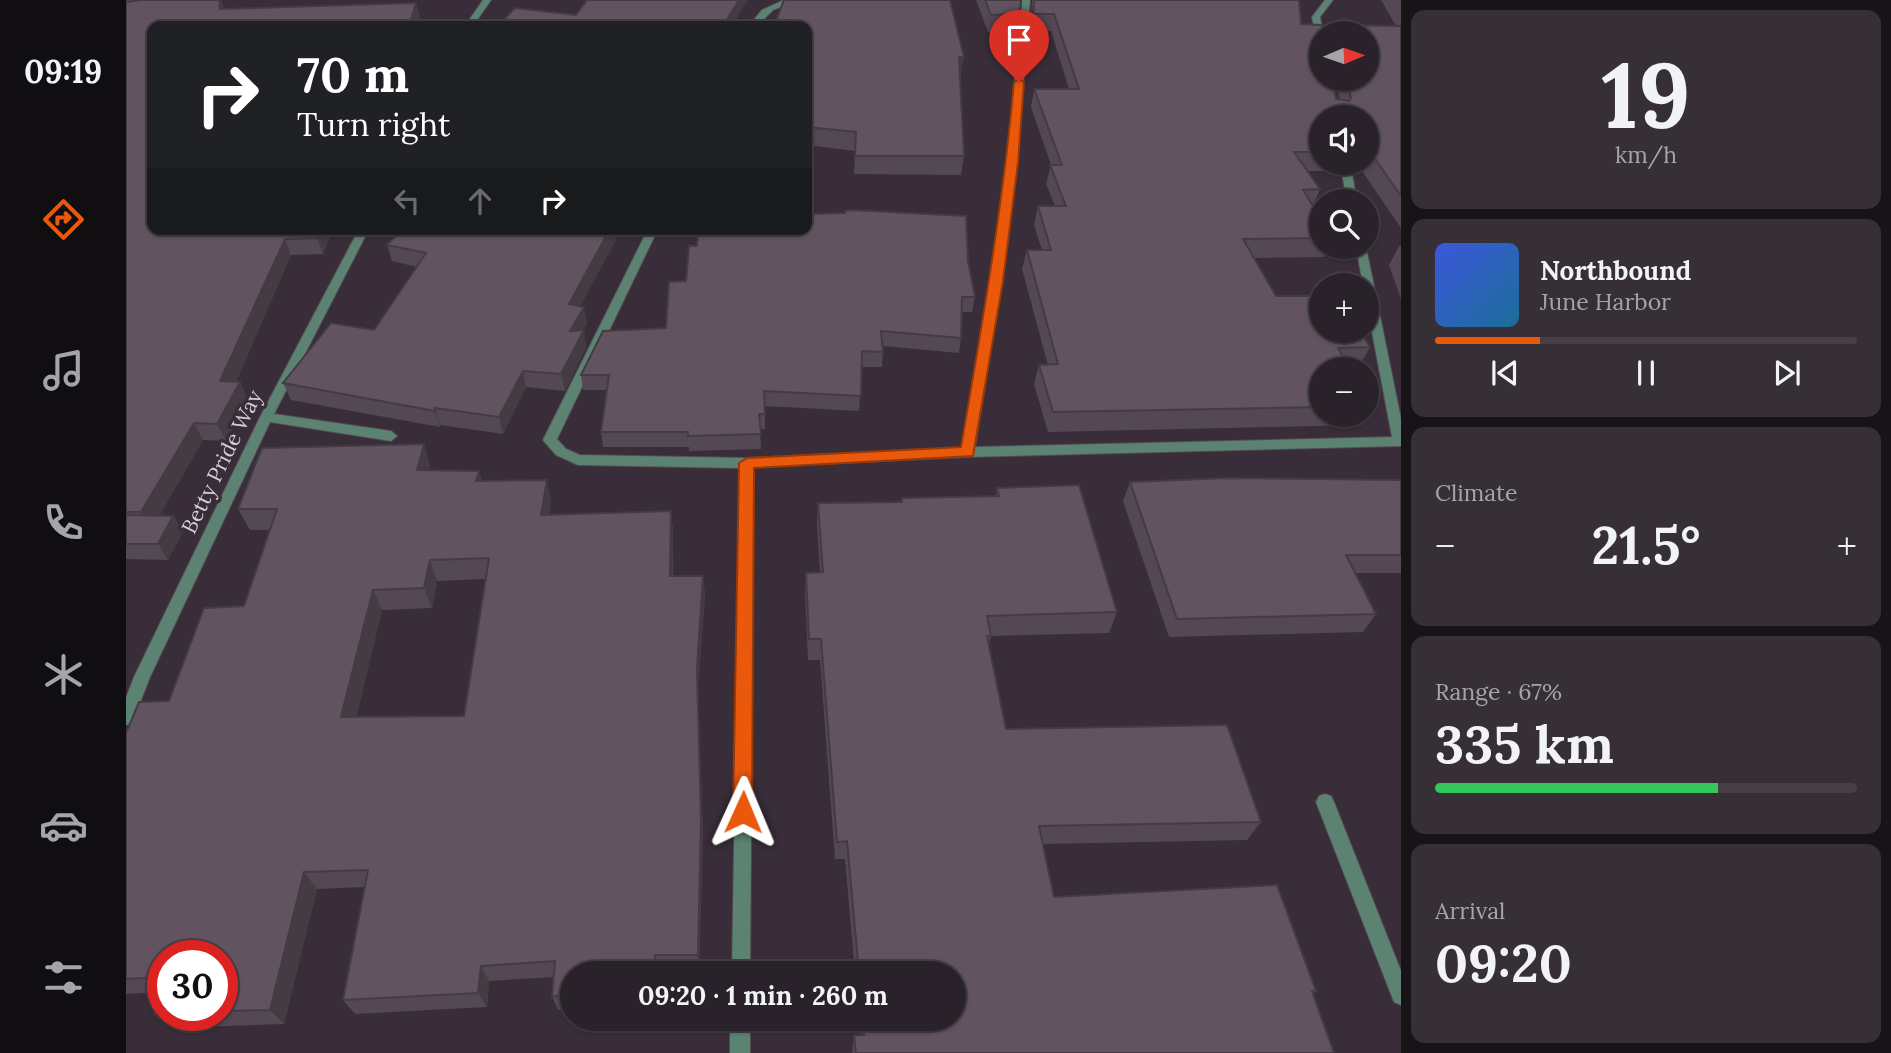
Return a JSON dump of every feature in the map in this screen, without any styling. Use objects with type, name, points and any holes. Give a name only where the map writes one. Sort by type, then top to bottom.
[{"type":"street","points":[[472,21],[487,0]]},
{"type":"street","points":[[756,21],[760,13],[779,3],[794,0]]},
{"type":"street","points":[[968,452],[1012,163],[1026,0]]},
{"type":"street","points":[[1317,21],[1316,17],[1329,0]]},
{"type":"street","name":"Betty Pride Way","points":[[126,718],[142,677],[266,417],[361,235]]},
{"type":"street","points":[[650,235],[550,440],[561,452],[578,460],[747,463],[968,452],[1400,441],[1363,259]]},
{"type":"street","points":[[266,417],[391,436]]},
{"type":"street","points":[[741,961],[747,463]]},
{"type":"street","points":[[1325,802],[1401,995]]},
{"type":"street","points":[[740,1031],[740,1053]]},
{"type":"building","points":[[219,0],[220,9],[416,3],[411,21],[147,21],[147,235],[318,235],[317,238],[285,239],[220,381],[240,382],[217,424],[194,423],[141,512],[126,512],[126,2]]},
{"type":"building","points":[[587,0],[739,0],[726,21],[503,21],[515,8],[576,15]]},
{"type":"building","points":[[784,0],[950,0],[964,57],[959,57],[964,156],[855,156],[856,132],[812,128],[812,21],[776,21]]},
{"type":"building","points":[[985,0],[1021,0],[1020,14],[991,15]]},
{"type":"building","points":[[1034,0],[1299,0],[1301,24],[1309,24],[1309,91],[1334,91],[1336,99],[1349,101],[1350,91],[1379,91],[1379,26],[1401,26],[1401,196],[1379,164],[1379,105],[1309,105],[1309,152],[1294,152],[1320,189],[1303,190],[1309,200],[1309,238],[1243,239],[1276,296],[1309,296],[1309,343],[1368,343],[1370,347],[1338,348],[1344,357],[1309,357],[1309,407],[1053,412],[1039,365],[1058,364],[1027,250],[1051,250],[1038,206],[1066,206],[1050,165],[1062,165],[1034,89],[1079,89],[1054,14],[1033,14]]},
{"type":"building","points":[[845,211],[966,216],[968,261],[975,297],[962,297],[961,338],[881,331],[883,352],[862,351],[861,396],[764,391],[765,414],[759,414],[761,434],[688,436],[688,432],[601,432],[609,375],[581,375],[603,331],[666,328],[669,282],[686,281],[689,246],[697,246],[698,235],[812,235],[812,214]]},
{"type":"building","points":[[396,235],[607,235],[569,304],[584,307],[570,331],[584,330],[561,374],[523,371],[499,417],[435,408],[435,411],[283,383],[331,323],[374,330],[426,253],[387,245]]},
{"type":"building","points":[[424,444],[417,470],[479,471],[476,481],[547,480],[541,515],[671,511],[670,576],[703,576],[697,669],[701,819],[698,955],[655,955],[655,961],[560,961],[560,996],[552,996],[555,961],[481,966],[478,993],[343,1000],[368,870],[304,872],[270,1010],[238,1011],[238,940],[147,940],[147,978],[126,979],[126,733],[139,702],[169,701],[204,608],[244,606],[277,509],[238,509],[262,448]],"holes":[[[489,558],[464,716],[341,717],[373,590],[424,588],[430,560]]]},
{"type":"building","points":[[1227,478],[1401,480],[1401,555],[1346,555],[1376,614],[1177,619],[1130,482]]},
{"type":"building","points":[[1079,485],[1117,612],[987,616],[991,636],[987,636],[1006,729],[1227,725],[1261,822],[1039,826],[1054,897],[1277,885],[1316,991],[1312,991],[1334,1053],[856,1053],[854,1035],[864,1035],[864,1031],[966,1031],[966,961],[858,961],[847,841],[837,842],[821,639],[809,639],[806,573],[823,572],[818,503],[902,502],[902,498],[999,496],[997,488]]},
{"type":"building","points":[[126,515],[173,516],[158,544],[126,544]]},
{"type":"route","points":[[743,812],[747,463],[968,452],[996,281],[1012,163],[1019,82]]}]
